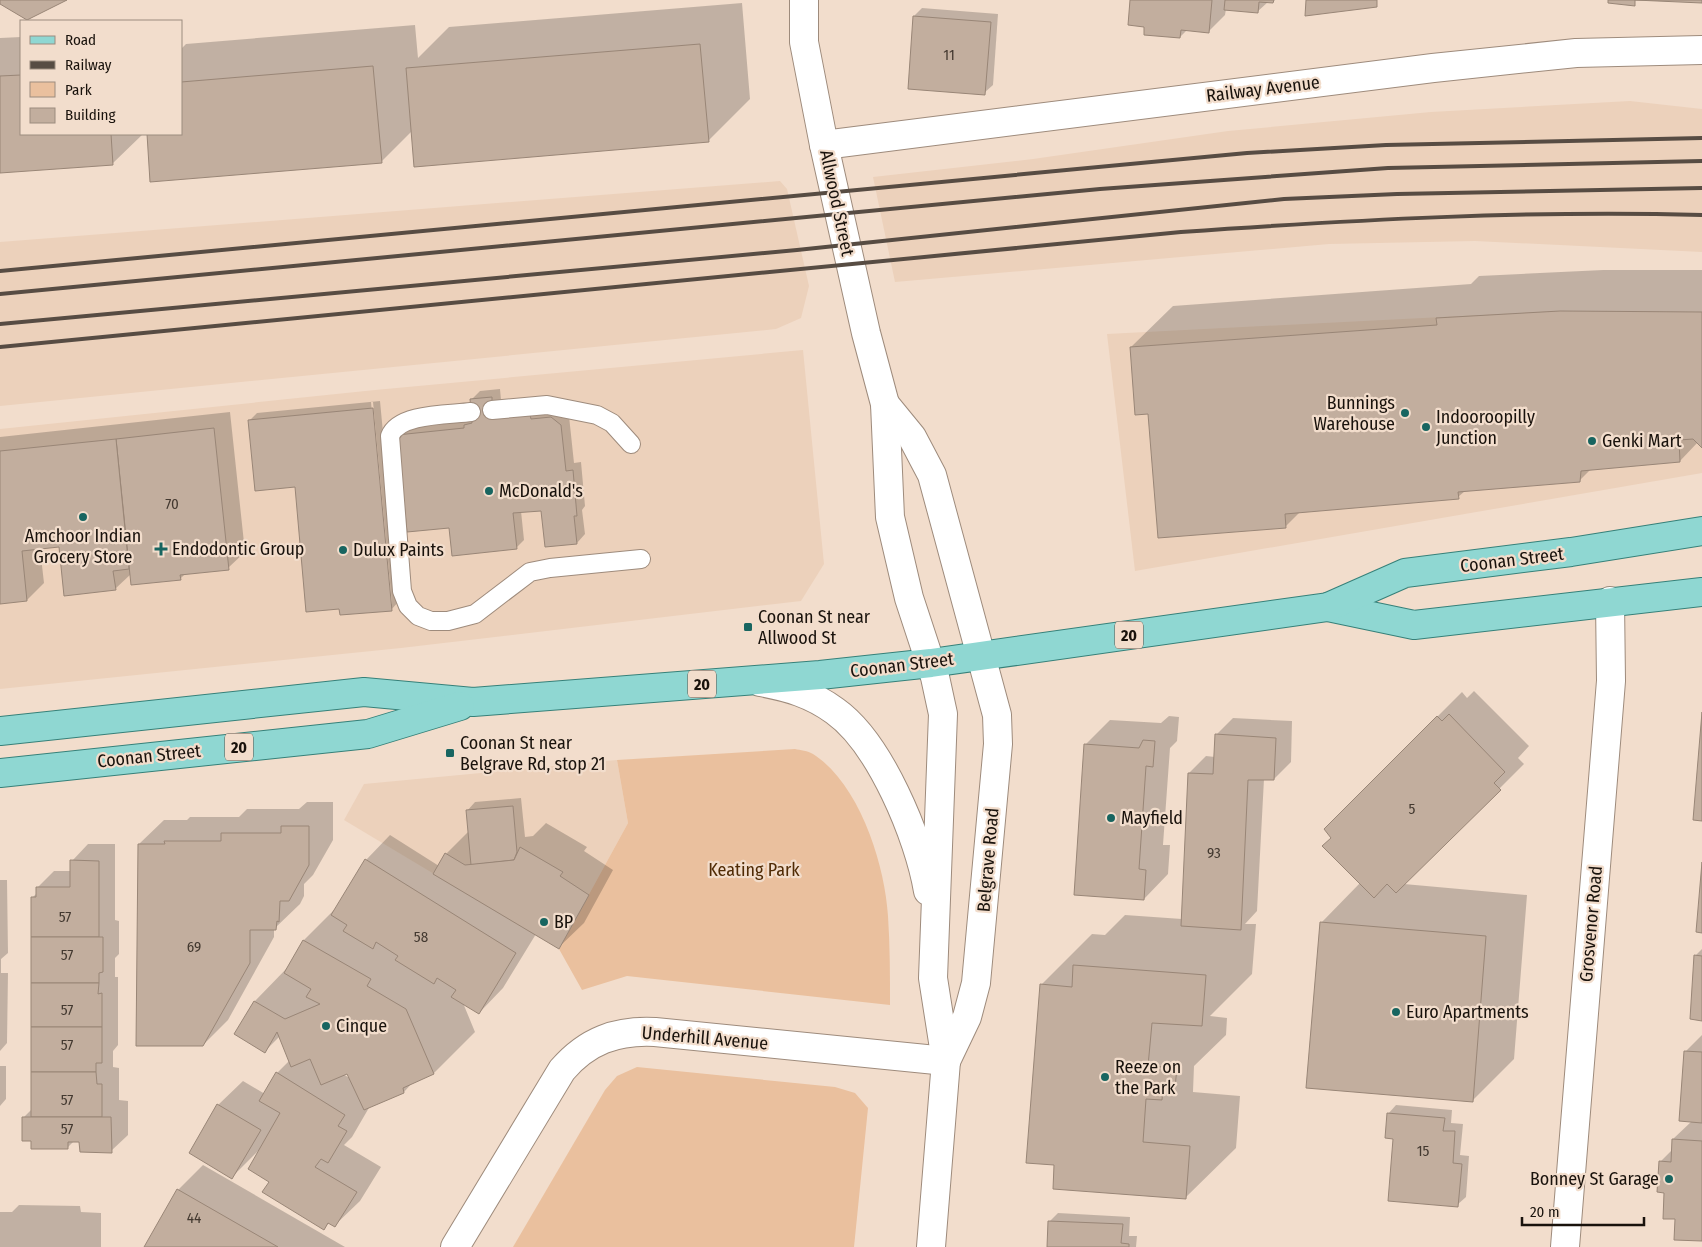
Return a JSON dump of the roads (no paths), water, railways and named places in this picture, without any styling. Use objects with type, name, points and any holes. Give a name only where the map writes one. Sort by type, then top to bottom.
[{"type":"main road","name":"Coonan Street","points":[[0,731],[364,692],[473,702],[749,681],[931,663],[1328,607],[1404,573],[1571,552],[1702,531]]},
{"type":"main road","name":"Coonan Street","points":[[1328,607],[1414,625],[1610,601],[1702,592]]},
{"type":"main road","name":"Coonan Street","points":[[0,773],[368,734],[473,702]]},
{"type":"street","name":"Allwood Street","points":[[804,0],[804,42],[824,145],[864,325],[885,404],[890,516],[915,620],[931,663]]},
{"type":"street","name":"Railway Avenue","points":[[824,145],[1433,68],[1576,53],[1702,50]]},
{"type":"street","name":"Allwood Street","points":[[885,404],[912,437],[927,463],[982,655]]},
{"type":"street","name":"Grosvenor Road","points":[[1565,1247],[1611,682],[1610,601]]},
{"type":"street","name":"Belgrave Road","points":[[946,1061],[967,1018],[976,983],[991,835],[998,725],[996,702],[982,655]]},
{"type":"street","name":"Belgrave Road","points":[[931,663],[941,699],[944,732],[933,943],[934,994],[946,1061],[931,1247]]},
{"type":"street","name":"Belgrave Road","points":[[749,681],[784,687],[808,694],[836,712],[864,741],[876,759],[912,833],[927,886],[933,943]]},
{"type":"street","name":"Underhill Avenue","points":[[455,1247],[562,1070],[584,1048],[607,1037],[625,1033],[655,1032],[946,1061]]},
{"type":"lane","points":[[492,410],[547,405],[597,415],[612,423],[631,444]]},
{"type":"lane","points":[[471,412],[407,420],[394,428],[390,436],[402,591],[412,611],[431,621],[460,619],[484,608],[525,575],[535,571],[641,559]]},
{"type":"railway","points":[[0,271],[1247,153],[1386,145],[1702,138]]},
{"type":"railway","points":[[0,294],[1100,189],[1388,168],[1702,161]]},
{"type":"railway","points":[[0,324],[797,250],[1284,199],[1397,194],[1702,188]]},
{"type":"railway","points":[[0,347],[1181,232],[1441,217],[1572,214],[1702,215]]},
{"type":"place","name":"Bunnings Warehouse","points":[[1405,413]]},
{"type":"place","name":"Indooroopilly Junction","points":[[1426,427]]},
{"type":"place","name":"Genki Mart","points":[[1592,441]]},
{"type":"place","name":"McDonald's","points":[[489,491]]},
{"type":"place","name":"Amchoor Indian Grocery Store","points":[[83,517]]},
{"type":"place","name":"Endodontic Group","points":[[161,549]]},
{"type":"place","name":"Dulux Paints","points":[[343,550]]},
{"type":"place","name":"Coonan St near Allwood St","points":[[748,627]]},
{"type":"place","name":"Coonan St near Belgrave Rd, stop 21","points":[[450,753]]},
{"type":"place","name":"Mayfield","points":[[1111,818]]},
{"type":"place","name":"BP","points":[[544,922]]},
{"type":"place","name":"Euro Apartments","points":[[1396,1012]]},
{"type":"place","name":"Cinque","points":[[326,1026]]},
{"type":"place","name":"Reeze on the Park","points":[[1105,1077]]},
{"type":"place","name":"Bonney St Garage","points":[[1669,1179]]},
{"type":"park label","name":"Keating Park","points":[[754,870]]}]
